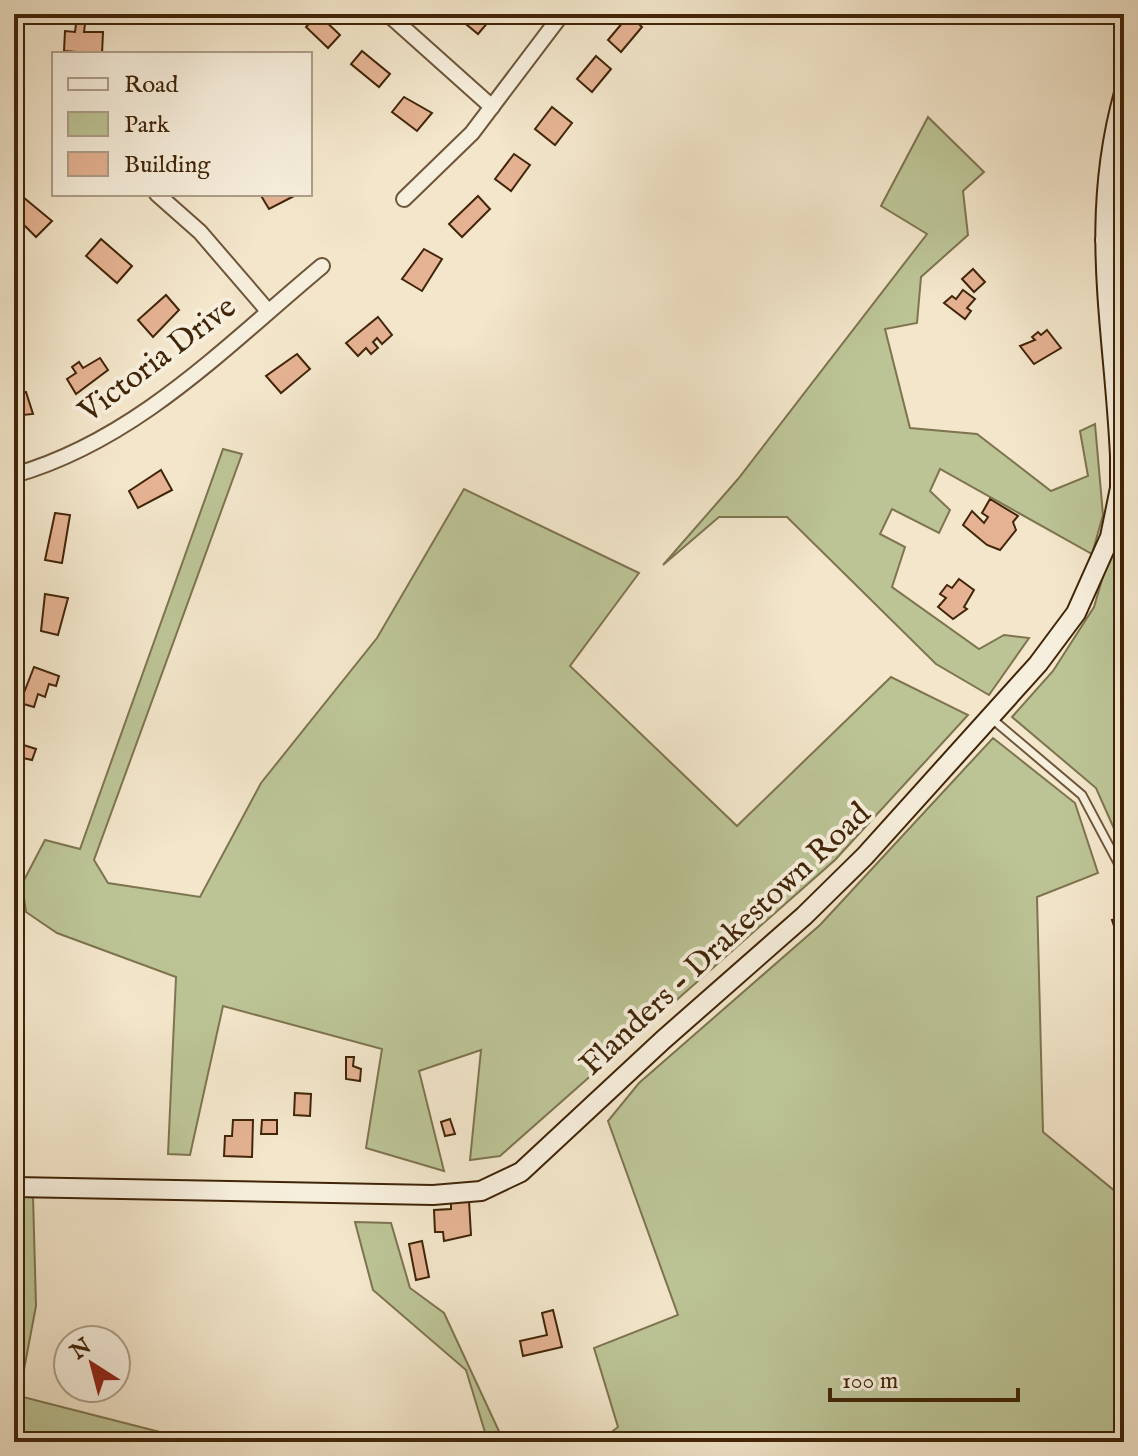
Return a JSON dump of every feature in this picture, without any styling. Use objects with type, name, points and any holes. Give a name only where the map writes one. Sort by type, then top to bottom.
[{"type":"street","points":[[388,14],[492,107]]},
{"type":"street","points":[[404,199],[446,163],[562,14]]},
{"type":"street","name":"Flanders - Drakestown Road","points":[[14,1187],[433,1195],[476,1192],[506,1182],[534,1161],[663,1040],[831,891],[991,718],[1060,637],[1086,593],[1114,520],[1122,456],[1121,416],[1103,240],[1105,187],[1124,93]]},
{"type":"street","points":[[159,196],[200,232],[268,311]]},
{"type":"street","points":[[1103,240],[1124,246]]},
{"type":"street","name":"Victoria Drive","points":[[14,475],[69,456],[129,424],[322,266]]},
{"type":"lane","points":[[991,718],[1082,795],[1124,874]]},
{"type":"green space","points":[[928,117],[984,172],[963,191],[968,235],[921,277],[917,323],[885,329],[910,428],[977,434],[1051,491],[1088,476],[1080,431],[1095,424],[1103,515],[1092,554],[940,469],[930,491],[950,510],[939,533],[892,509],[880,534],[905,547],[892,587],[979,649],[1004,635],[1029,638],[989,695],[936,664],[787,517],[719,517],[663,565],[738,479],[927,234],[881,206]]},
{"type":"green space","points":[[223,449],[242,454],[94,860],[108,883],[200,897],[261,783],[377,638],[464,489],[639,573],[570,666],[737,826],[891,677],[968,715],[835,860],[500,1156],[470,1160],[481,1050],[419,1071],[444,1171],[366,1148],[382,1049],[223,1006],[190,1155],[168,1154],[176,977],[57,933],[26,912],[22,884],[45,840],[80,849]]},
{"type":"green space","points":[[1124,504],[1124,557],[1118,576],[1124,579],[1124,851],[1096,788],[1012,717],[1053,671],[1094,607]]},
{"type":"green space","points":[[993,738],[1075,803],[1098,873],[1037,897],[1043,1132],[1116,1192],[1124,1208],[1124,1442],[599,1442],[618,1427],[594,1348],[678,1315],[608,1121],[639,1083],[820,925]]},
{"type":"green space","points":[[14,1195],[33,1196],[36,1306],[19,1396],[199,1442],[14,1442]]},
{"type":"green space","points":[[355,1222],[391,1223],[410,1288],[444,1313],[504,1442],[488,1442],[466,1370],[373,1290]]},
{"type":"building","points":[[318,14],[340,35],[328,48],[306,27]]},
{"type":"building","points":[[481,14],[489,21],[478,34],[456,16]]},
{"type":"building","points":[[629,15],[642,27],[621,52],[608,40]]},
{"type":"building","points":[[76,24],[85,24],[84,32],[103,32],[102,52],[64,51],[65,31],[75,32]]},
{"type":"building","points":[[362,51],[390,74],[379,87],[351,64]]},
{"type":"building","points":[[596,56],[611,69],[592,92],[577,79]]},
{"type":"building","points":[[404,97],[432,113],[417,131],[392,112]]},
{"type":"building","points":[[552,107],[572,123],[555,145],[535,129]]},
{"type":"building","points":[[514,154],[530,165],[511,191],[495,179]]},
{"type":"building","points":[[261,196],[294,196],[269,209]]},
{"type":"building","points":[[478,196],[490,209],[462,237],[449,224]]},
{"type":"building","points":[[23,197],[52,221],[36,237],[14,215],[14,207]]},
{"type":"building","points":[[101,239],[132,266],[117,283],[86,256]]},
{"type":"building","points":[[424,249],[442,259],[422,291],[402,279]]},
{"type":"building","points":[[973,269],[985,282],[974,292],[962,279]]},
{"type":"building","points":[[963,290],[975,299],[967,308],[971,311],[965,319],[944,303],[952,296],[956,299]]},
{"type":"building","points":[[166,295],[179,310],[153,337],[138,320]]},
{"type":"building","points":[[378,317],[392,335],[382,344],[377,338],[373,342],[378,348],[371,354],[366,348],[358,356],[346,343]]},
{"type":"building","points":[[1047,330],[1061,348],[1034,364],[1020,346],[1035,340],[1032,337],[1038,332],[1041,335]]},
{"type":"building","points":[[297,354],[310,369],[281,393],[266,376]]},
{"type":"building","points":[[100,358],[108,370],[76,394],[67,379],[76,373],[72,367],[79,362],[83,368]]},
{"type":"building","points":[[26,392],[33,414],[14,416],[14,396]]},
{"type":"building","points":[[161,470],[172,490],[138,508],[129,491]]},
{"type":"building","points":[[990,499],[1018,516],[1013,522],[1016,530],[1000,550],[987,545],[963,525],[972,511],[984,523],[988,517],[982,513]]},
{"type":"building","points":[[55,513],[70,515],[62,563],[45,560]]},
{"type":"building","points":[[959,579],[974,590],[964,607],[967,609],[953,619],[938,607],[946,598],[940,594],[947,585],[952,588]]},
{"type":"building","points":[[45,594],[68,598],[58,635],[41,631]]},
{"type":"building","points":[[34,667],[59,676],[56,686],[49,684],[45,697],[38,694],[34,707],[20,703]]},
{"type":"building","points":[[14,742],[36,749],[32,760],[23,758],[15,783]]},
{"type":"building","points":[[1123,917],[1124,926],[1115,929],[1112,920]]},
{"type":"building","points":[[346,1057],[354,1057],[353,1066],[361,1069],[360,1081],[346,1079]]},
{"type":"building","points":[[295,1093],[311,1094],[310,1116],[294,1115]]},
{"type":"building","points":[[450,1119],[455,1134],[445,1136],[441,1122]]},
{"type":"building","points":[[233,1120],[253,1120],[252,1157],[224,1156],[225,1136],[232,1136]]},
{"type":"building","points":[[262,1120],[277,1120],[277,1134],[261,1134]]},
{"type":"building","points":[[469,1201],[471,1235],[444,1241],[443,1232],[435,1232],[434,1210],[451,1209],[451,1203]]},
{"type":"building","points":[[422,1241],[429,1277],[416,1280],[409,1244]]},
{"type":"building","points":[[553,1310],[562,1347],[523,1356],[520,1341],[547,1335],[542,1313]]}]
